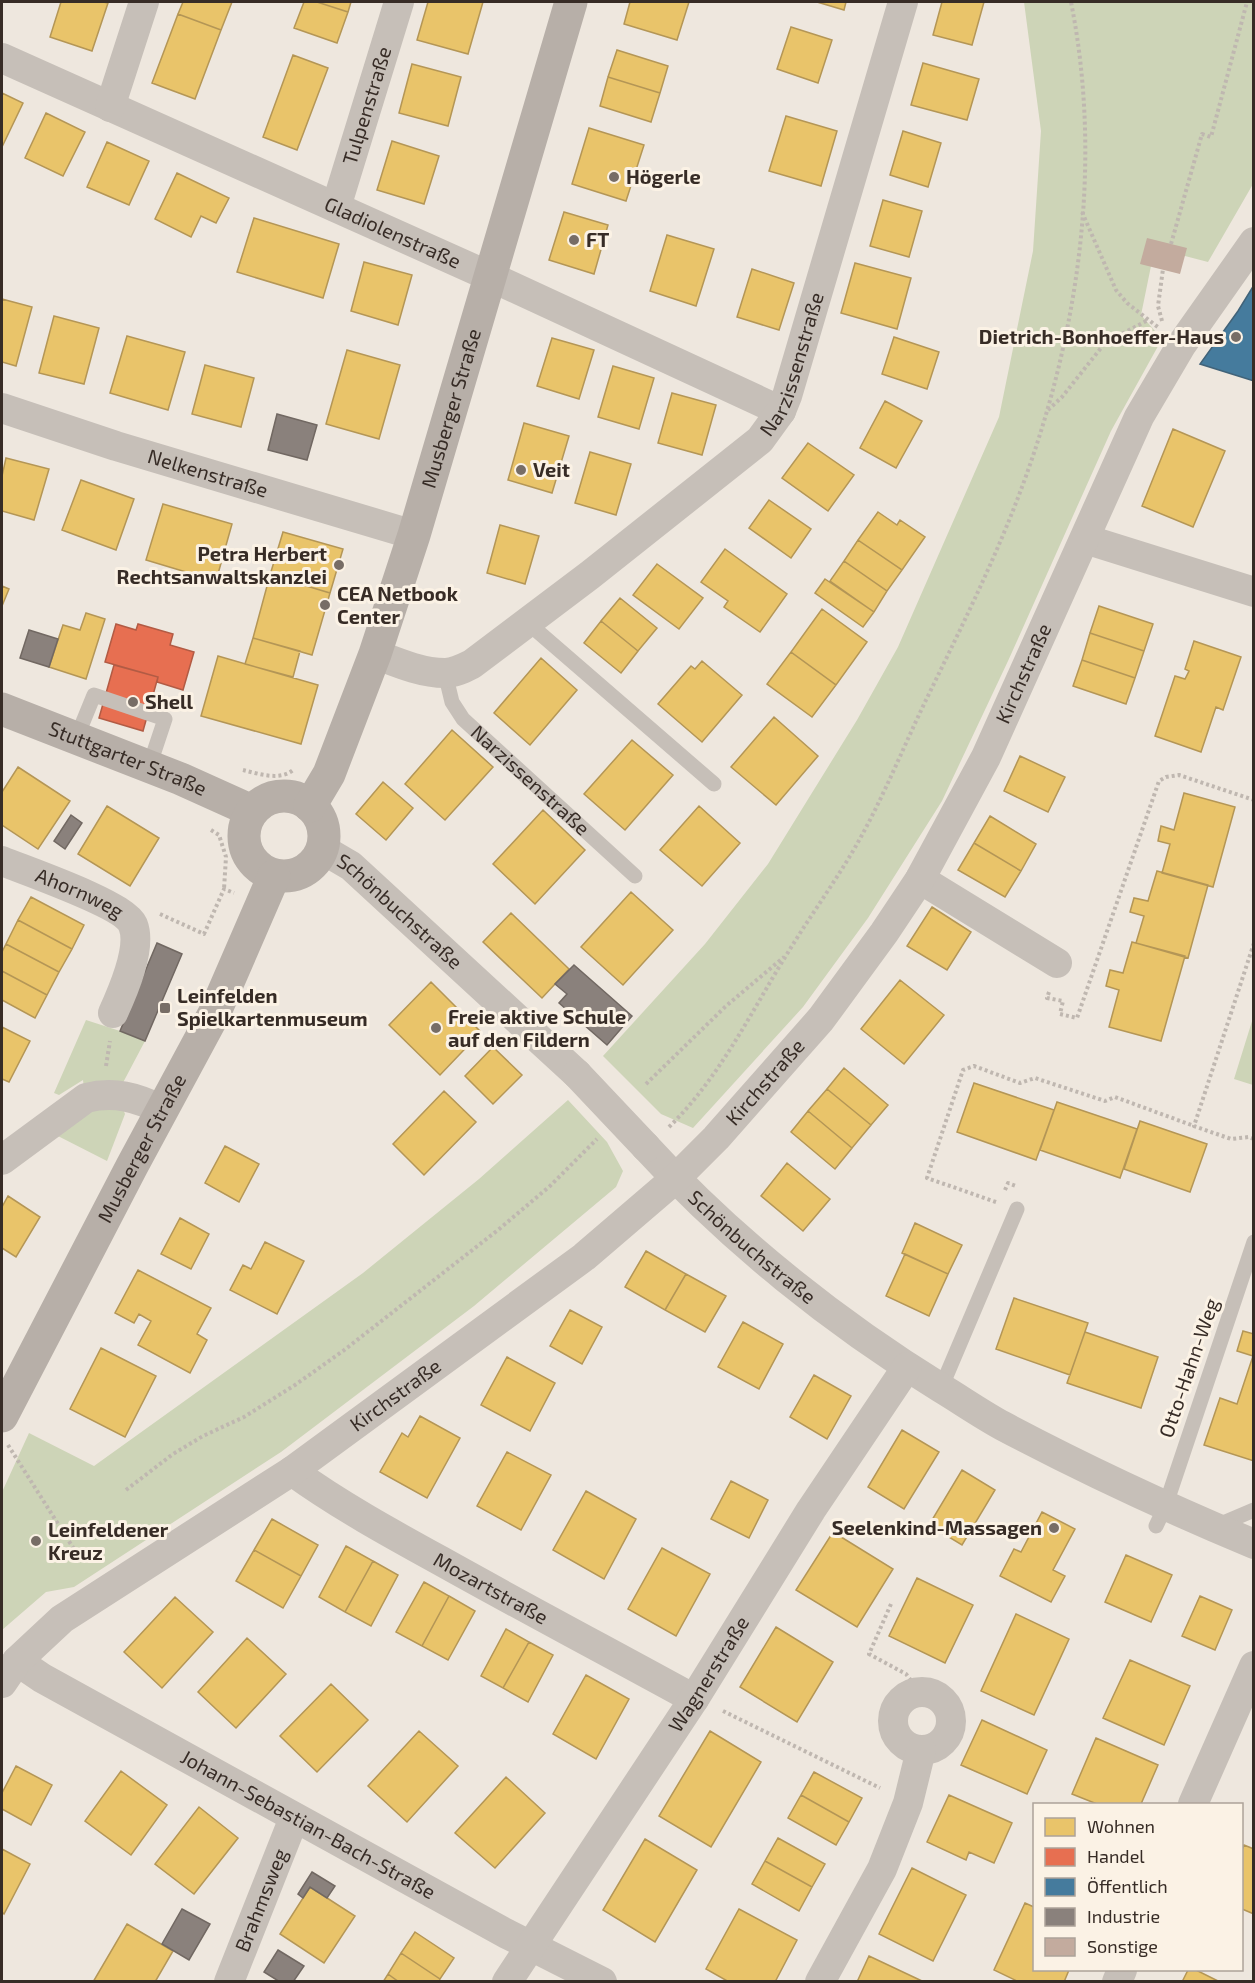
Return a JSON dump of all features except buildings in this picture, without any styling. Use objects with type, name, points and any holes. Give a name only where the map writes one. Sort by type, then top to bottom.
[{"type":"main road","name":"Musberger Straße","points":[[310,806],[329,774],[375,654],[414,535],[571,2]]},
{"type":"main road","name":"Stuttgarter Straße","points":[[2,709],[214,793],[252,812]]},
{"type":"main road","points":[[286,796],[299,799],[310,806],[318,814],[323,825],[322,849],[317,860],[308,869],[286,877],[274,876],[259,869],[249,857],[243,841],[245,826],[252,812],[262,802],[274,797],[286,796]]},
{"type":"main road","name":"Musberger Straße","points":[[4,1429],[162,1110],[215,1012],[274,876]]},
{"type":"street","points":[[110,107],[144,2]]},
{"type":"street","name":"Tulpenstraße","points":[[336,207],[399,2]]},
{"type":"street","name":"Narzissenstraße","points":[[445,673],[457,671],[472,664],[528,623],[760,440],[781,411],[903,2]]},
{"type":"street","name":"Gladiolenstraße","points":[[2,58],[489,276],[781,411]]},
{"type":"street","name":"Kirchstraße","points":[[9,1672],[62,1619],[292,1471],[585,1257],[675,1179],[716,1138],[821,1019],[920,879],[986,758],[1139,417],[1182,344],[1254,242]]},
{"type":"street","name":"Nelkenstraße","points":[[2,408],[116,446],[414,535]]},
{"type":"street","points":[[1085,539],[1254,592]]},
{"type":"street","points":[[375,654],[405,665],[445,673]]},
{"type":"street","name":"Schönbuchstraße","points":[[322,849],[360,873],[578,1074],[675,1179],[782,1275],[907,1367],[1001,1425],[1160,1516],[1214,1527],[1254,1544]]},
{"type":"street","name":"Ahornweg","points":[[2,861],[127,915],[133,925],[134,953],[128,976],[113,1013]]},
{"type":"street","points":[[920,879],[1057,963]]},
{"type":"street","points":[[2,1160],[86,1098],[102,1094],[132,1097],[162,1110]]},
{"type":"street","name":"Wagnerstraße","points":[[507,1982],[694,1699],[811,1510],[907,1367]]},
{"type":"street","name":"Mozartstraße","points":[[292,1471],[343,1505],[421,1550],[694,1699]]},
{"type":"street","points":[[1193,1803],[1254,1666]]},
{"type":"street","name":"Johann-Sebastian-Bach-Straße","points":[[9,1672],[42,1678],[294,1818],[603,1982]]},
{"type":"street","points":[[919,1691],[929,1691],[938,1695],[945,1701],[952,1719],[951,1729],[946,1738],[940,1745],[931,1749],[921,1750],[903,1743],[893,1727],[896,1707],[902,1699],[919,1691]]},
{"type":"street","points":[[820,1982],[882,1869],[908,1803],[921,1750]]},
{"type":"street","name":"Brahmsweg","points":[[229,1982],[294,1818]]},
{"type":"lane","points":[[528,623],[714,784]]},
{"type":"lane","name":"Narzissenstraße","points":[[445,673],[452,702],[463,719],[635,876]]},
{"type":"lane","points":[[76,739],[94,695],[165,719],[149,767]]},
{"type":"lane","points":[[941,1388],[1017,1209]]},
{"type":"lane","name":"Otto-Hahn-Weg","points":[[1160,1516],[1254,1242]]},
{"type":"lane","points":[[1214,1527],[1254,1510]]},
{"type":"path","points":[[646,1147],[688,1109],[710,1080],[852,853],[946,661],[1010,516],[1048,410],[1073,293],[1082,212],[1086,146],[1084,109],[1071,2]]},
{"type":"path","points":[[1171,244],[1202,134],[1211,137],[1246,2]]},
{"type":"path","points":[[1048,410],[1062,397],[1105,343],[1148,320],[1116,290],[1082,212]]},
{"type":"path","points":[[1163,269],[1158,306],[1166,333]]},
{"type":"path","points":[[1047,998],[1063,1001],[1060,1014],[1077,1018],[1159,781],[1166,777],[1179,775],[1254,800]]},
{"type":"path","points":[[127,915],[158,913],[204,934],[224,889],[262,906]]},
{"type":"path","points":[[1194,1126],[1254,943]]},
{"type":"path","points":[[646,1084],[726,1006],[787,954]]},
{"type":"path","points":[[102,1094],[113,1013]]},
{"type":"path","points":[[995,1202],[927,1178],[963,1070],[974,1066],[1020,1083],[1035,1078],[1105,1101],[1115,1097],[1231,1139],[1254,1138]]},
{"type":"path","points":[[126,1490],[173,1454],[203,1436],[244,1417],[295,1385],[351,1344],[498,1230],[550,1186],[597,1139]]},
{"type":"path","points":[[4,1429],[79,1557]]},
{"type":"path","points":[[891,1604],[869,1654],[906,1674],[919,1691]]},
{"type":"path","points":[[694,1699],[801,1748],[908,1803]]},
{"type":"green space","points":[[1024,2],[1253,2],[1253,184],[1208,262],[1185,256],[1151,266],[1141,315],[1162,339],[1111,431],[1008,661],[942,801],[868,918],[803,1007],[693,1128],[661,1114],[603,1056],[705,944],[768,864],[857,720],[898,647],[999,417],[1033,251],[1041,131]]},
{"type":"green space","points":[[1253,1018],[1254,1085],[1234,1079]]},
{"type":"green space","points":[[86,1020],[145,1041],[117,1094],[125,1114],[107,1161],[54,1134],[86,1108],[83,1080],[59,1095],[54,1093]]},
{"type":"green space","points":[[568,1100],[607,1142],[623,1171],[616,1187],[474,1306],[281,1452],[74,1587],[46,1592],[2,1630],[2,1492],[29,1433],[94,1466],[363,1273],[479,1179]]},
{"type":"place","name":"Högerle","points":[[614,177]]},
{"type":"place","name":"FT","points":[[574,240]]},
{"type":"place","name":"Dietrich-Bonhoeffer-Haus","points":[[1236,337]]},
{"type":"place","name":"Veit","points":[[521,470]]},
{"type":"place","name":"Petra Herbert Rechtsanwaltskanzlei","points":[[339,565]]},
{"type":"place","name":"CEA Netbook Center","points":[[325,605]]},
{"type":"place","name":"Shell","points":[[133,702]]},
{"type":"place","name":"Leinfelden Spielkartenmuseum","points":[[165,1008]]},
{"type":"place","name":"Freie aktive Schule auf den Fildern","points":[[436,1028]]},
{"type":"place","name":"Seelenkind-Massagen","points":[[1054,1528]]},
{"type":"place","name":"Leinfeldener Kreuz","points":[[36,1541]]}]
